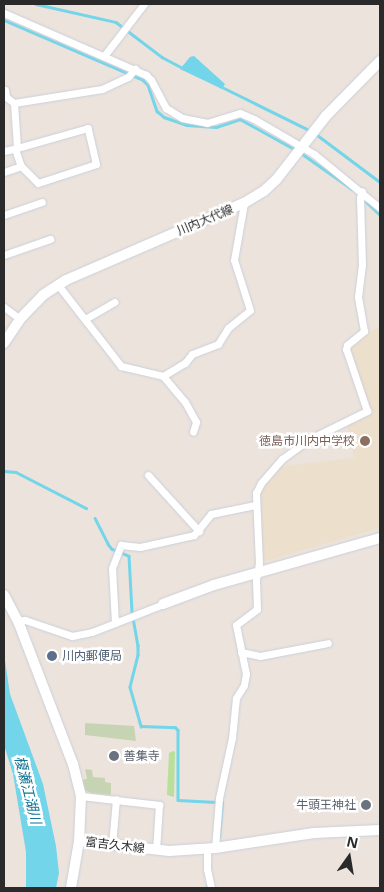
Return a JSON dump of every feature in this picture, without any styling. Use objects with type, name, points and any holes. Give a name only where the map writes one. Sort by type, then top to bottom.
[{"type":"main road","name":"川内大代線","points":[[4,343],[20,320],[43,295],[58,285],[244,204],[276,180],[313,132],[380,61]]},
{"type":"main road","points":[[163,604],[214,585],[380,538]]},
{"type":"main road","name":"富吉久木線","points":[[4,594],[18,621],[73,764],[81,796],[79,841],[156,850],[211,848],[314,833],[380,830]]},
{"type":"main road","points":[[70,888],[79,841]]},
{"type":"street","points":[[104,56],[144,4]]},
{"type":"street","points":[[4,13],[104,56],[132,73],[152,80],[166,108],[182,118],[207,123],[240,113],[254,119],[380,208]]},
{"type":"street","points":[[5,90],[6,97],[14,103],[102,89],[132,73]]},
{"type":"street","points":[[4,151],[16,149],[88,128],[96,164],[38,183],[21,166],[16,149],[14,103]]},
{"type":"street","points":[[4,172],[21,166]]},
{"type":"street","points":[[211,888],[211,848],[219,798],[232,738],[236,698],[244,685],[246,674],[236,625],[257,609],[257,572],[260,563],[255,505],[256,493],[261,483],[282,459],[310,439],[367,411],[346,349],[347,345],[364,331],[358,297],[362,266],[361,194]]},
{"type":"street","points":[[4,215],[42,202]]},
{"type":"street","points":[[163,376],[185,363],[192,354],[218,344],[228,328],[250,310],[234,260],[244,204]]},
{"type":"street","points":[[4,255],[50,239]]},
{"type":"street","points":[[58,285],[121,366],[163,376],[185,402],[196,422],[193,432]]},
{"type":"street","points":[[85,319],[115,302]]},
{"type":"street","points":[[4,307],[20,320]]},
{"type":"street","points":[[148,475],[199,531]]},
{"type":"street","points":[[115,623],[112,568],[121,545],[140,547],[194,535],[212,514],[255,505]]},
{"type":"street","points":[[18,621],[25,620],[72,636],[133,617],[163,604]]},
{"type":"street","points":[[241,652],[260,656],[328,643]]},
{"type":"street","points":[[81,796],[159,805],[156,850]]},
{"type":"street","points":[[112,845],[116,799]]},
{"type":"shaded area","name":"徳島市川内中学校","points":[[380,327],[380,528],[262,562],[257,498],[260,490],[278,467],[354,458],[347,424],[371,413],[350,351],[351,346],[366,333]]},
{"type":"green space","points":[[85,723],[134,726],[136,741],[85,735]]},
{"type":"green space","points":[[175,752],[174,797],[167,795],[169,753]]},
{"type":"green space","points":[[85,769],[92,770],[93,777],[105,778],[105,782],[111,783],[111,795],[91,793],[84,790],[81,780],[87,779]]},
{"type":"water","points":[[194,56],[225,84],[222,89],[180,69],[190,57]]},
{"type":"water","name":"榎瀬江湖川","points":[[4,654],[10,694],[43,784],[56,846],[59,873],[56,888],[26,888],[26,852],[13,774],[4,745]]},
{"type":"waterway","points":[[36,4],[116,22],[162,57],[183,68]]},
{"type":"waterway","points":[[4,20],[143,80],[148,85],[157,111],[164,117],[187,125],[216,127],[240,119],[296,150]]},
{"type":"waterway","points":[[220,86],[311,131]]},
{"type":"waterway","points":[[316,134],[380,182]]},
{"type":"waterway","points":[[301,153],[352,189]]},
{"type":"waterway","points":[[361,197],[380,215]]},
{"type":"waterway","points":[[4,471],[16,472],[86,508]]},
{"type":"waterway","points":[[95,518],[112,549],[129,556],[132,612],[138,645],[138,655],[130,687],[141,726],[175,727],[178,730],[178,800],[216,802]]},
{"type":"waterway","points":[[219,837],[222,802]]},
{"type":"place","name":"徳島市川内中学校","points":[[365,441]]},
{"type":"place","name":"川内郵便局","points":[[52,656]]},
{"type":"place","name":"善集寺","points":[[114,756]]},
{"type":"place","name":"牛頭王神社","points":[[366,805]]}]
